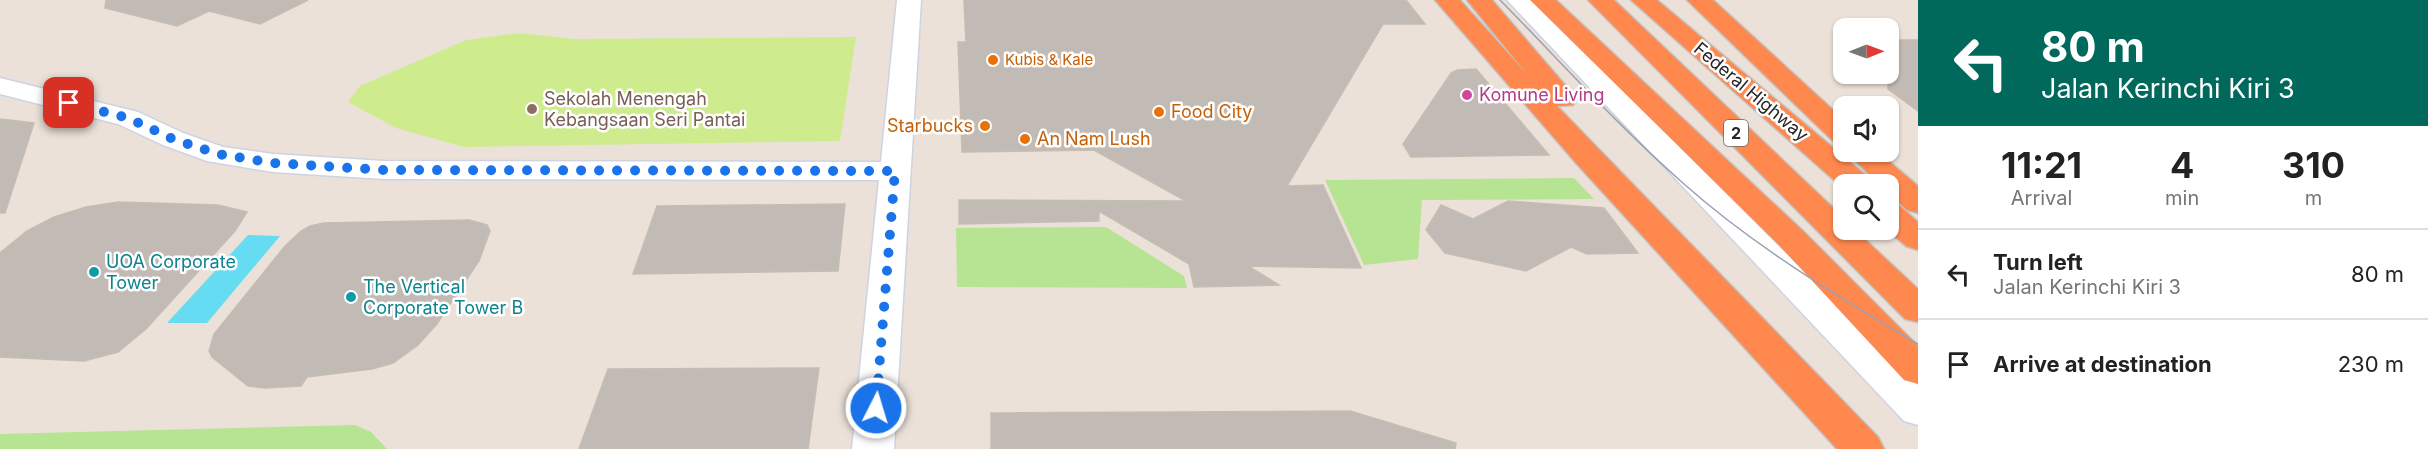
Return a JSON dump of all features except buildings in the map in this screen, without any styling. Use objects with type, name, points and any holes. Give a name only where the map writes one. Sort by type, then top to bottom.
[{"type":"highway","points":[[1447,0],[1587,157],[1863,449]]},
{"type":"highway","points":[[1479,0],[1863,449]]},
{"type":"highway","points":[[1542,0],[1790,237],[1918,370]]},
{"type":"highway","points":[[1576,0],[1872,266]]},
{"type":"highway","name":"Federal Highway","points":[[1600,0],[1918,310]]},
{"type":"highway","name":"Federal Highway","points":[[1643,0],[1658,10],[1846,174]]},
{"type":"highway","points":[[1699,0],[1833,126]]},
{"type":"highway","points":[[1872,162],[1918,203]]},
{"type":"highway","points":[[1899,223],[1918,239]]},
{"type":"street","points":[[873,449],[909,0]]},
{"type":"street","points":[[1519,0],[1918,410]]},
{"type":"street","points":[[0,86],[128,118],[173,139],[218,154],[273,163],[384,170],[895,171]]},
{"type":"green space","points":[[520,33],[574,39],[856,37],[840,141],[464,147],[396,128],[348,102],[360,86],[466,40]]},
{"type":"green space","points":[[1574,178],[1594,199],[1422,200],[1418,259],[1364,265],[1325,180]]},
{"type":"green space","points":[[1106,227],[1184,276],[1187,288],[957,287],[956,228]]},
{"type":"green space","points":[[355,425],[371,432],[387,449],[0,449],[0,434]]},
{"type":"water","points":[[248,235],[280,236],[207,323],[167,323]]},
{"type":"tram line","points":[[1500,0],[1636,140],[1711,207],[1797,270],[1918,344]]},
{"type":"place","name":"Kubis & Kale","points":[[993,60]]},
{"type":"place","name":"Komune Living","points":[[1467,95]]},
{"type":"place","name":"Sekolah Menengah Kebangsaan Seri Pantai","points":[[532,109]]},
{"type":"place","name":"Food City","points":[[1159,112]]},
{"type":"place","name":"Starbucks","points":[[985,126]]},
{"type":"place","name":"An Nam Lush","points":[[1025,139]]},
{"type":"place","name":"UOA Corporate Tower","points":[[94,272]]},
{"type":"place","name":"The Vertical Corporate Tower B","points":[[351,297]]},
{"type":"route","points":[[69,103],[128,118],[173,139],[218,154],[273,163],[384,170],[895,171],[876,408]]}]
